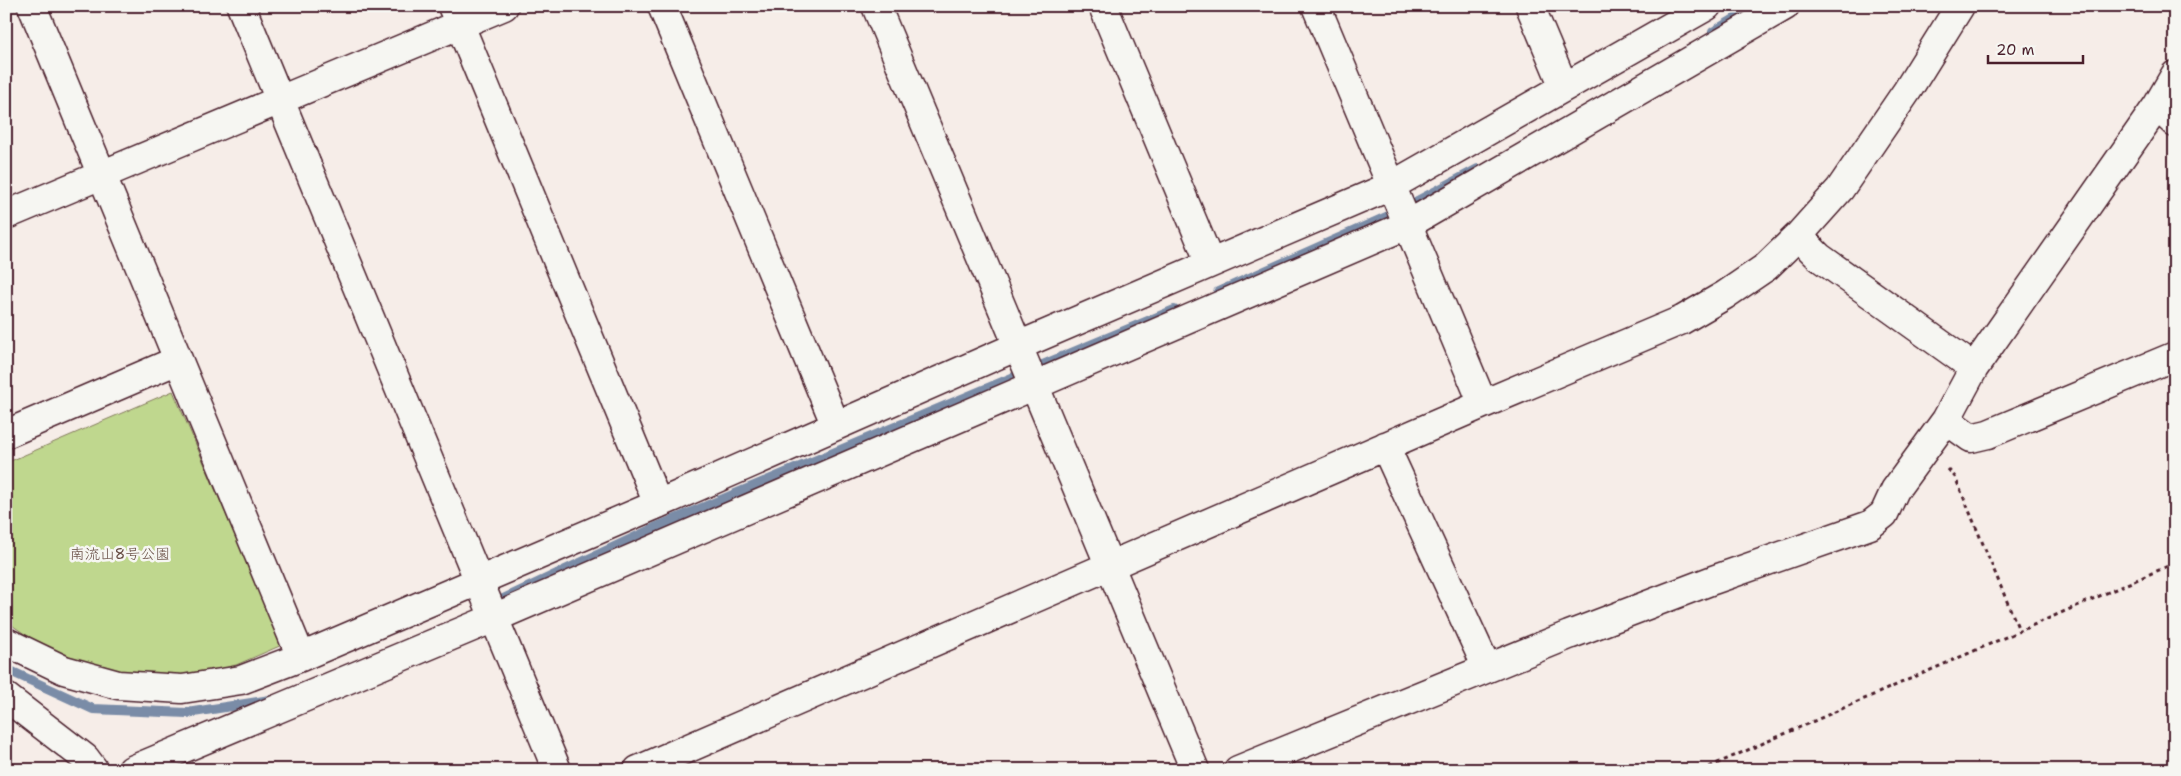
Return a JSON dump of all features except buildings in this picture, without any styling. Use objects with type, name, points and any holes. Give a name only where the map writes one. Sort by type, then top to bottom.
[{"type":"street","points":[[32,6],[301,656]]},
{"type":"street","points":[[241,6],[557,770]]},
{"type":"street","points":[[6,216],[280,99],[456,15],[504,6]]},
{"type":"street","points":[[662,6],[836,426]]},
{"type":"street","points":[[876,6],[1195,770]]},
{"type":"street","points":[[1102,6],[1210,264]]},
{"type":"street","points":[[1316,6],[1482,404]]},
{"type":"street","points":[[1530,6],[1564,87]]},
{"type":"street","points":[[6,642],[64,670],[118,685],[182,689],[241,680],[658,504],[1018,346],[1391,186],[1707,6]]},
{"type":"street","points":[[132,770],[494,618],[1407,225],[1786,6]]},
{"type":"street","points":[[638,770],[1482,404],[1682,320],[1725,296],[1757,272],[1798,236],[1840,189],[1907,91],[1960,6]]},
{"type":"street","points":[[456,15],[658,504]]},
{"type":"street","points":[[1238,770],[1487,668],[1713,580],[1870,525],[1884,514],[1895,490],[1946,420],[1974,368],[2166,115],[2175,75]]},
{"type":"street","points":[[1798,236],[1819,256],[1974,368]]},
{"type":"street","points":[[1946,420],[1971,438],[1988,434],[2175,356]]},
{"type":"street","points":[[6,434],[178,360]]},
{"type":"street","points":[[1385,446],[1487,668]]},
{"type":"street","points":[[6,697],[85,758],[94,770]]},
{"type":"path","points":[[1927,446],[1955,477],[2019,630]]},
{"type":"path","points":[[1702,770],[2175,563]]},
{"type":"green space","name":"南流山8号公園","points":[[173,391],[282,645],[236,665],[180,680],[97,667],[49,651],[6,621],[6,463]]},
{"type":"waterway","points":[[1713,32],[1756,6]]},
{"type":"waterway","points":[[1218,292],[1393,214],[1478,169]]},
{"type":"waterway","points":[[497,602],[659,526],[1174,310]]},
{"type":"waterway","points":[[6,669],[93,709],[187,713],[270,700]]}]
